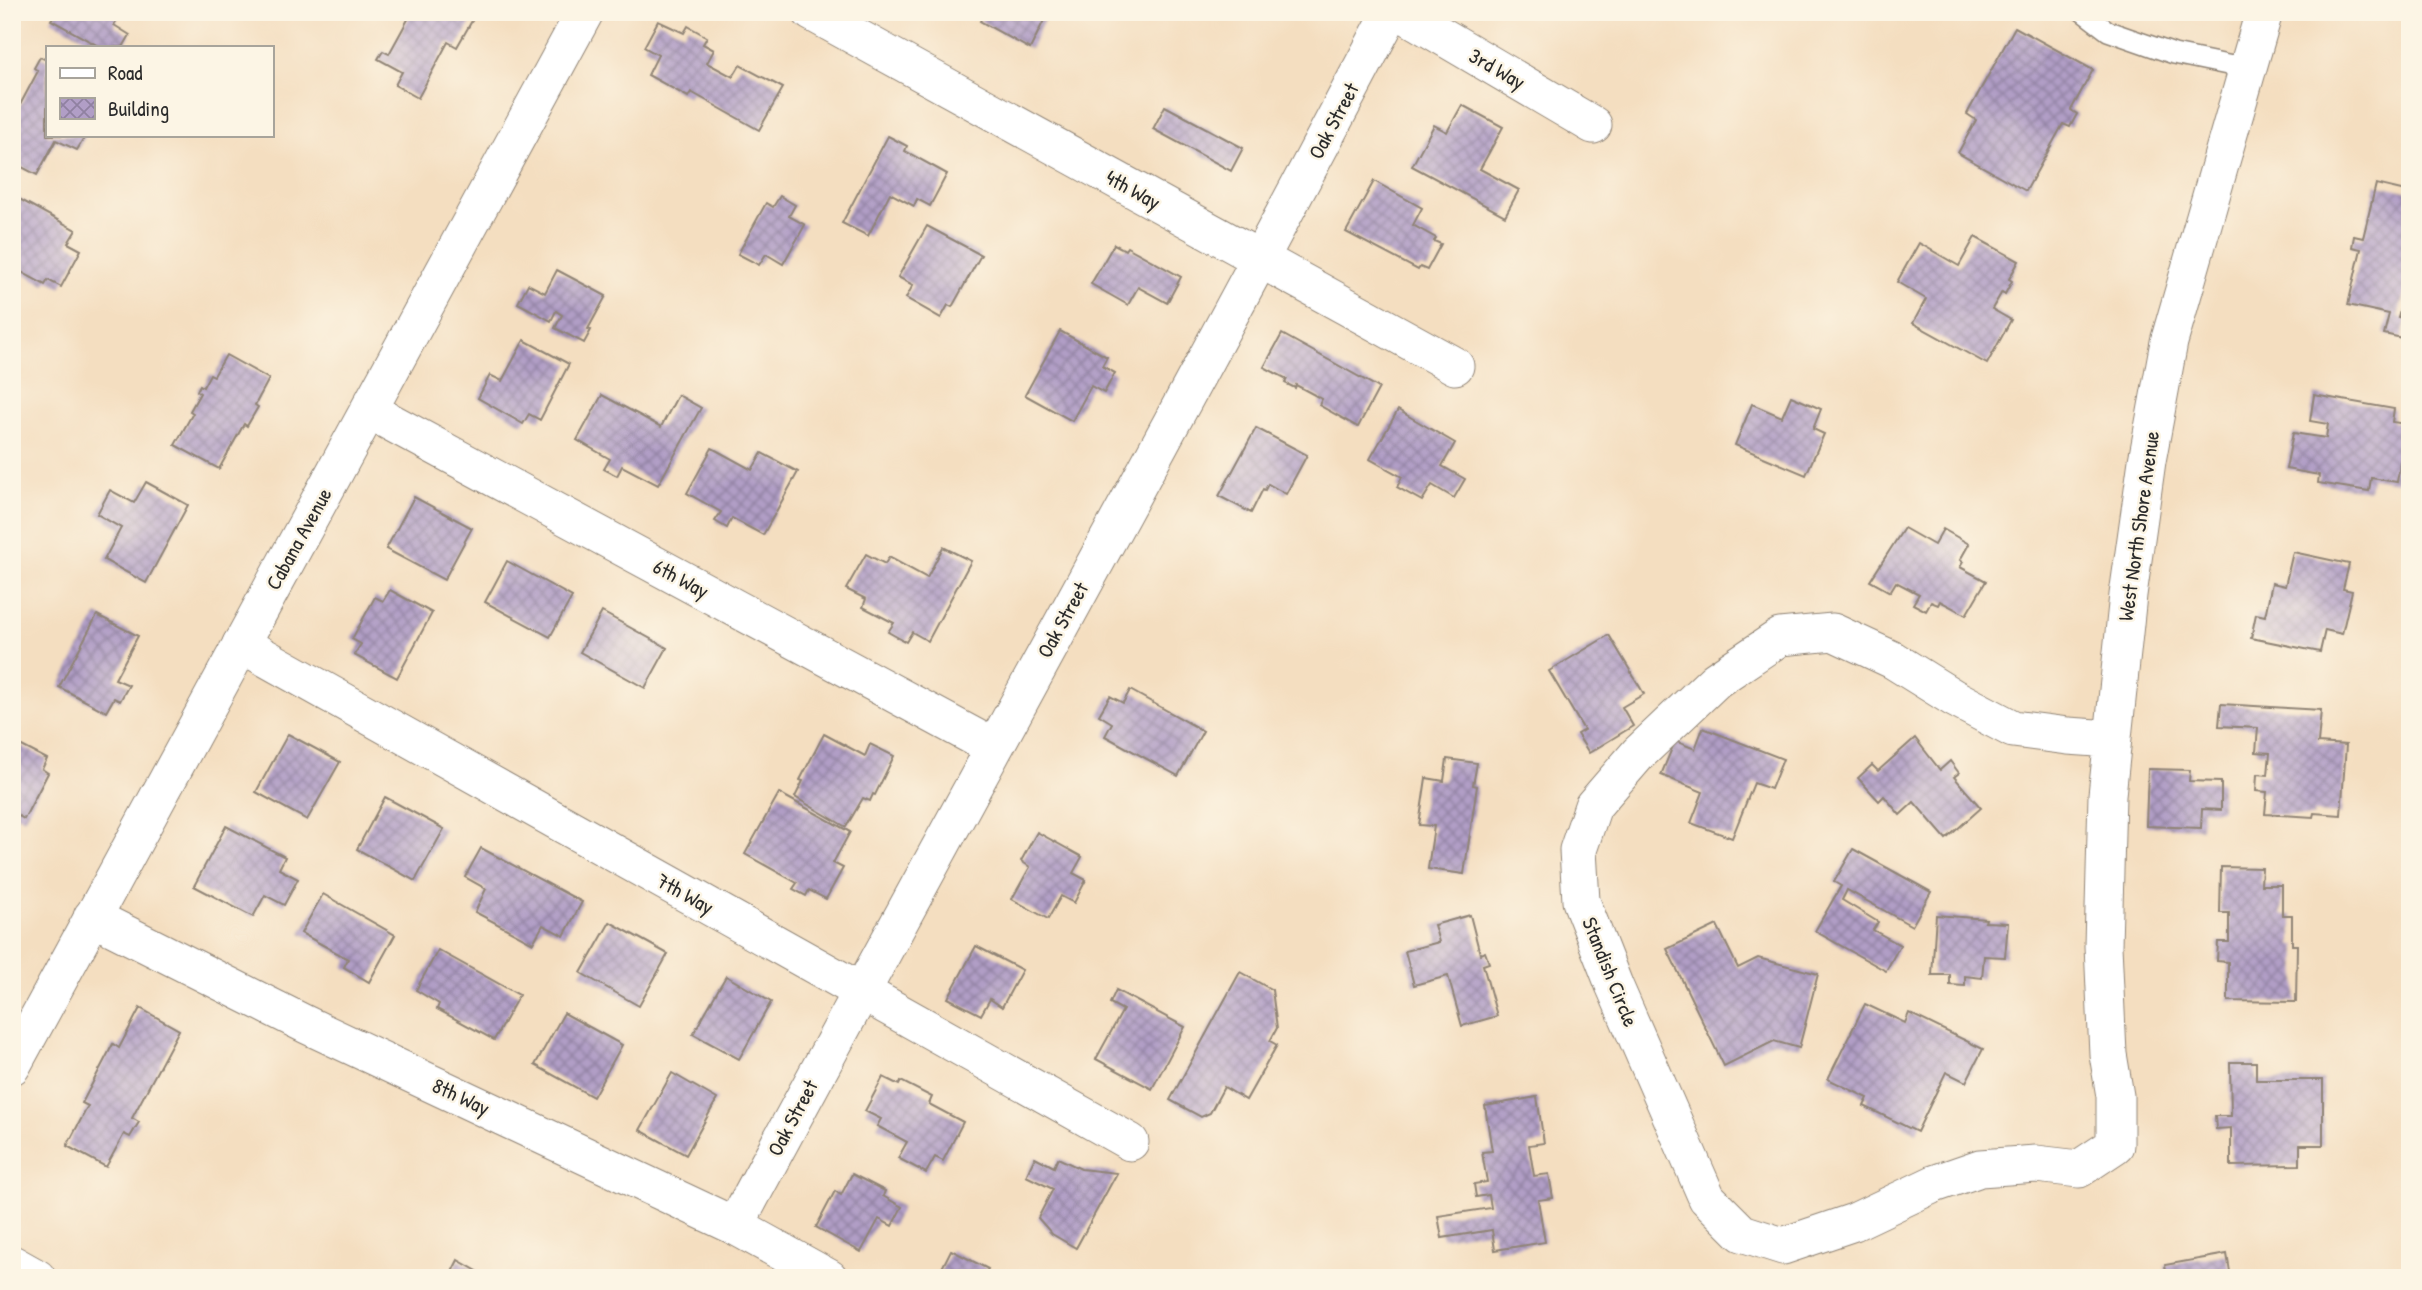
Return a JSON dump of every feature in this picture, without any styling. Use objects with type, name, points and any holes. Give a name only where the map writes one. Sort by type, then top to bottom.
[{"type":"street","name":"Cabana Avenue","points":[[12,1066],[585,12]]},
{"type":"street","name":"4th Way","points":[[811,12],[1455,366]]},
{"type":"street","name":"Oak Street","points":[[734,1226],[993,747],[1261,261],[1391,12]]},
{"type":"street","name":"3rd Way","points":[[1401,12],[1593,125]]},
{"type":"street","name":"West North Shore Avenue","points":[[2108,1054],[2103,946],[2107,795],[2128,594],[2147,461],[2169,342],[2264,12]]},
{"type":"street","name":"6th Way","points":[[370,411],[993,747]]},
{"type":"street","name":"Standish Circle","points":[[2108,1054],[2115,1096],[2115,1145],[2079,1168],[2036,1164],[1980,1168],[1934,1184],[1854,1222],[1783,1246],[1742,1233],[1707,1198],[1614,985],[1581,901],[1578,850],[1593,806],[1638,754],[1716,680],[1780,638],[1833,632],[1893,660],[1954,698],[2013,729],[2112,739]]},
{"type":"street","name":"7th Way","points":[[241,644],[1130,1142]]},
{"type":"street","name":"8th Way","points":[[92,917],[307,1025],[734,1226],[829,1278]]},
{"type":"street","points":[[12,1264],[37,1278]]},
{"type":"lane","points":[[2083,12],[2108,31],[2174,54],[2247,69]]},
{"type":"building","points":[[56,12],[121,12],[114,25],[130,35],[124,46],[98,46],[51,20]]},
{"type":"building","points":[[412,12],[477,12],[457,47],[448,42],[418,98],[395,85],[402,72],[378,59],[383,51],[389,54]]},
{"type":"building","points":[[985,12],[1048,12],[1030,49],[980,21]]},
{"type":"building","points":[[658,21],[684,33],[688,26],[707,37],[703,44],[714,50],[707,63],[733,77],[740,65],[783,88],[759,130],[691,92],[688,97],[648,75],[658,55],[644,47]]},
{"type":"building","points":[[2015,27],[2093,70],[2071,110],[2077,114],[2070,127],[2063,124],[2026,191],[1958,153],[1976,120],[1967,114]]},
{"type":"building","points":[[40,57],[46,60],[46,136],[85,136],[77,150],[56,140],[37,175],[12,162],[12,120],[38,71],[34,68]]},
{"type":"building","points":[[1462,105],[1503,127],[1480,169],[1519,190],[1505,216],[1412,166],[1434,125],[1447,132]]},
{"type":"building","points":[[1165,106],[1243,148],[1231,171],[1153,129]]},
{"type":"building","points":[[888,136],[907,146],[905,151],[947,174],[930,206],[917,199],[914,206],[890,193],[868,236],[842,223]]},
{"type":"building","points":[[1374,181],[1422,208],[1413,225],[1436,238],[1434,241],[1441,244],[1427,270],[1420,267],[1418,270],[1346,232]]},
{"type":"building","points":[[2376,184],[2410,192],[2410,272],[2398,317],[2407,319],[2402,338],[2384,334],[2389,314],[2348,305],[2361,249],[2352,247],[2354,236],[2363,238]]},
{"type":"building","points":[[12,195],[76,230],[68,243],[81,250],[61,287],[48,280],[45,285],[12,267]]},
{"type":"building","points":[[780,196],[795,205],[789,216],[805,225],[783,264],[766,254],[759,265],[738,254],[766,203],[773,207]]},
{"type":"building","points":[[927,226],[981,255],[952,307],[948,305],[941,318],[906,298],[913,285],[898,277]]},
{"type":"building","points":[[1975,237],[2019,261],[2009,279],[2012,281],[2005,294],[2002,292],[1992,309],[2011,320],[1987,364],[1913,323],[1926,299],[1897,282],[1919,243],[1959,266]]},
{"type":"building","points":[[1114,244],[1125,250],[1127,247],[1181,277],[1167,303],[1138,287],[1128,305],[1091,284]]},
{"type":"building","points":[[557,270],[606,296],[588,329],[591,330],[584,343],[555,328],[562,315],[556,311],[551,321],[518,303],[528,284],[545,293]]},
{"type":"building","points":[[1060,331],[1107,357],[1102,366],[1115,373],[1104,393],[1091,386],[1072,421],[1025,395]]},
{"type":"building","points":[[1282,334],[1379,388],[1358,427],[1319,405],[1322,399],[1296,385],[1295,388],[1285,383],[1287,379],[1264,367]]},
{"type":"building","points":[[524,340],[569,364],[540,420],[529,414],[523,424],[478,398],[490,375],[502,381]]},
{"type":"building","points":[[226,355],[269,379],[255,405],[258,407],[247,426],[244,424],[219,469],[175,445],[193,413],[190,411],[200,393],[197,391],[200,385],[203,387],[210,374],[214,376]]},
{"type":"building","points":[[602,395],[661,427],[678,395],[701,408],[658,485],[622,466],[617,476],[604,469],[610,459],[577,440]]},
{"type":"building","points":[[2314,395],[2394,409],[2392,422],[2407,424],[2397,482],[2371,478],[2369,491],[2318,483],[2319,475],[2286,469],[2293,433],[2326,438],[2328,424],[2310,421]]},
{"type":"building","points":[[1791,396],[1821,409],[1813,429],[1824,434],[1806,475],[1735,445],[1752,404],[1782,417]]},
{"type":"building","points":[[1398,410],[1455,443],[1442,466],[1465,479],[1454,498],[1432,485],[1422,501],[1397,487],[1402,477],[1370,459]]},
{"type":"building","points":[[1256,428],[1307,455],[1286,494],[1268,484],[1251,513],[1219,496]]},
{"type":"building","points":[[712,448],[752,470],[762,453],[798,472],[763,535],[732,518],[727,528],[715,521],[721,512],[687,493]]},
{"type":"building","points":[[146,482],[188,505],[146,583],[104,560],[121,528],[97,514],[110,490],[134,503]]},
{"type":"building","points":[[414,497],[472,528],[444,580],[386,549]]},
{"type":"building","points":[[1904,528],[1934,545],[1943,529],[1969,544],[1960,560],[1963,562],[1960,567],[1986,581],[1966,615],[1940,601],[1938,605],[1931,602],[1926,611],[1913,604],[1919,594],[1896,582],[1890,592],[1870,581]]},
{"type":"building","points":[[943,547],[971,561],[928,641],[912,632],[906,642],[888,632],[894,623],[863,607],[866,599],[846,589],[866,554],[885,564],[889,557],[927,578]]},
{"type":"building","points":[[2293,552],[2349,564],[2343,589],[2352,591],[2342,634],[2325,630],[2320,652],[2251,638],[2256,614],[2265,616],[2272,583],[2285,586]]},
{"type":"building","points":[[507,561],[572,597],[550,637],[485,602]]},
{"type":"building","points":[[390,590],[432,613],[397,678],[354,655],[361,644],[352,639],[375,597],[383,601]]},
{"type":"building","points":[[602,612],[667,648],[645,688],[580,652]]},
{"type":"building","points":[[97,615],[138,636],[115,679],[129,685],[120,701],[114,698],[106,712],[59,687]]},
{"type":"building","points":[[1609,635],[1644,694],[1622,707],[1633,726],[1589,753],[1577,734],[1584,730],[1549,671]]},
{"type":"building","points":[[1130,690],[1203,731],[1178,776],[1105,736],[1112,723],[1099,715],[1110,696],[1123,703]]},
{"type":"building","points":[[2221,704],[2321,710],[2318,743],[2346,745],[2341,815],[2314,813],[2313,817],[2265,814],[2267,792],[2256,791],[2257,774],[2268,775],[2270,753],[2256,752],[2258,728],[2219,726]]},
{"type":"building","points":[[1703,728],[1783,759],[1771,789],[1754,783],[1732,838],[1691,823],[1703,792],[1661,775],[1675,741],[1695,749]]},
{"type":"building","points":[[288,734],[340,762],[307,820],[256,792]]},
{"type":"building","points":[[824,734],[865,756],[870,744],[894,756],[875,795],[873,794],[870,801],[863,798],[846,827],[795,797],[803,781],[800,780]]},
{"type":"building","points":[[1915,738],[1940,770],[1950,761],[1959,773],[1954,777],[1981,808],[1946,839],[1914,802],[1900,815],[1884,796],[1879,801],[1858,778],[1872,765],[1878,771]]},
{"type":"building","points":[[14,742],[47,759],[42,769],[48,773],[24,819],[17,815],[12,825]]},
{"type":"building","points":[[1447,759],[1477,763],[1473,785],[1477,786],[1464,874],[1428,869],[1434,826],[1419,825],[1426,778],[1444,781]]},
{"type":"building","points":[[2148,769],[2190,770],[2189,781],[2221,782],[2221,810],[2202,809],[2201,828],[2146,826]]},
{"type":"building","points":[[779,793],[850,832],[833,863],[843,868],[826,899],[809,890],[806,896],[793,889],[797,883],[745,854]]},
{"type":"building","points":[[385,797],[444,829],[415,881],[357,849]]},
{"type":"building","points":[[226,826],[285,857],[279,869],[298,879],[284,905],[265,895],[253,917],[194,886]]},
{"type":"building","points":[[1037,832],[1082,857],[1073,873],[1086,880],[1074,903],[1061,896],[1048,919],[1012,899],[1030,867],[1021,861]]},
{"type":"building","points":[[481,848],[582,902],[564,936],[543,925],[533,943],[475,912],[486,889],[465,877]]},
{"type":"building","points":[[1853,849],[1931,892],[1912,926],[1847,890],[1842,900],[1878,922],[1873,930],[1900,945],[1886,971],[1815,931],[1841,886],[1834,882]]},
{"type":"building","points":[[2221,867],[2262,868],[2261,885],[2282,885],[2282,915],[2292,915],[2292,945],[2297,945],[2296,1002],[2228,1001],[2228,962],[2217,961],[2218,942],[2229,942],[2229,913],[2220,913]]},
{"type":"building","points":[[323,894],[395,935],[369,982],[344,967],[348,959],[301,933]]},
{"type":"building","points":[[1470,915],[1480,954],[1485,952],[1489,963],[1483,965],[1497,1016],[1462,1026],[1448,976],[1414,985],[1405,951],[1439,942],[1434,925]]},
{"type":"building","points":[[1936,915],[2008,923],[2005,957],[1984,956],[1982,978],[1965,976],[1965,986],[1950,985],[1950,975],[1932,975]]},
{"type":"building","points":[[610,922],[668,954],[639,1006],[581,973]]},
{"type":"building","points":[[1717,925],[1738,968],[1758,958],[1818,974],[1799,1048],[1774,1041],[1724,1066],[1667,949]]},
{"type":"building","points":[[976,946],[1022,970],[1002,1007],[990,999],[981,1015],[948,998]]},
{"type":"building","points":[[438,950],[519,995],[494,1040],[437,1009],[439,1004],[416,990]]},
{"type":"building","points":[[1240,972],[1272,990],[1277,1028],[1270,1041],[1277,1045],[1246,1100],[1224,1087],[1210,1113],[1201,1117],[1170,1100]]},
{"type":"building","points":[[726,976],[771,1002],[739,1059],[693,1034]]},
{"type":"building","points":[[1116,990],[1185,1027],[1152,1089],[1096,1059],[1123,1010],[1110,1003]]},
{"type":"building","points":[[1865,1004],[1905,1023],[1909,1013],[1983,1049],[1966,1082],[1946,1072],[1917,1132],[1864,1106],[1868,1098],[1828,1079]]},
{"type":"building","points":[[140,1008],[179,1030],[132,1118],[139,1122],[130,1137],[124,1134],[106,1167],[67,1146],[88,1106],[82,1103],[113,1044],[119,1048]]},
{"type":"building","points":[[564,1013],[622,1045],[593,1097],[535,1065]]},
{"type":"building","points":[[2230,1062],[2256,1062],[2256,1080],[2323,1080],[2323,1145],[2300,1145],[2300,1165],[2231,1166],[2231,1128],[2216,1129],[2215,1116],[2231,1116]]},
{"type":"building","points":[[672,1073],[717,1099],[686,1155],[640,1130]]},
{"type":"building","points":[[883,1077],[899,1085],[901,1081],[932,1097],[929,1104],[963,1122],[943,1161],[935,1157],[926,1173],[898,1158],[907,1142],[877,1126],[881,1119],[865,1111]]},
{"type":"building","points":[[1537,1097],[1544,1143],[1529,1145],[1534,1176],[1549,1174],[1553,1198],[1538,1200],[1545,1242],[1495,1250],[1492,1230],[1442,1238],[1438,1216],[1491,1208],[1489,1195],[1476,1197],[1474,1184],[1487,1182],[1482,1152],[1492,1151],[1485,1106]]},
{"type":"building","points":[[1035,1157],[1054,1167],[1058,1158],[1081,1169],[1117,1173],[1076,1248],[1052,1234],[1038,1218],[1053,1189],[1026,1176]]},
{"type":"building","points":[[852,1174],[885,1191],[883,1196],[902,1207],[892,1226],[879,1219],[861,1252],[816,1227],[835,1191],[841,1195]]},
{"type":"building","points":[[951,1250],[988,1269],[984,1276],[988,1278],[937,1278]]},
{"type":"building","points":[[2227,1254],[2231,1278],[2167,1278],[2165,1265]]},
{"type":"building","points":[[458,1260],[477,1271],[474,1278],[444,1278],[447,1272],[451,1274]]}]
